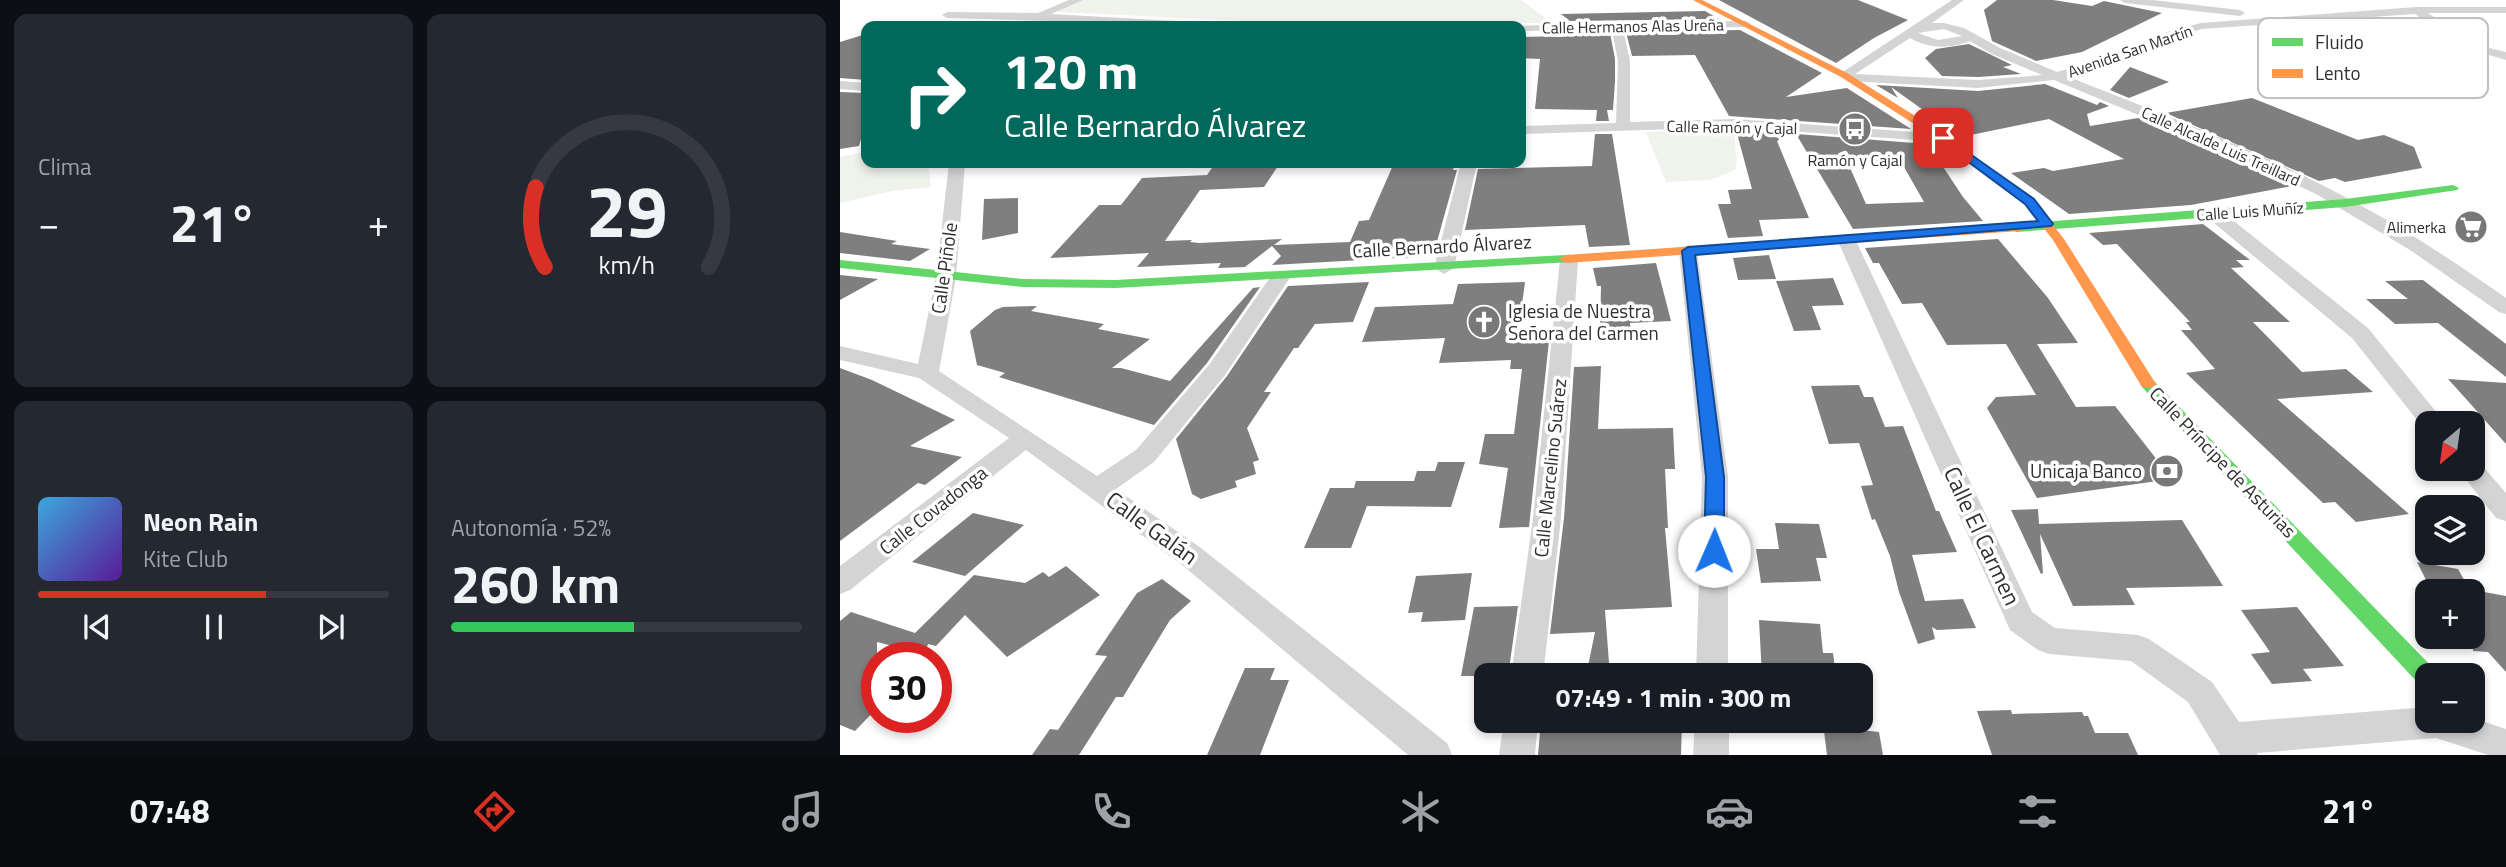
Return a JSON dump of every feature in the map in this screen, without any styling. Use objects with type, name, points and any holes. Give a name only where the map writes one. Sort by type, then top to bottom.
[{"type":"street","points":[[943,0],[948,21],[1033,16],[1122,21]]},
{"type":"street","points":[[1033,16],[1078,0]]},
{"type":"street","name":"Calle Príncipe de Asturias","points":[[1697,0],[1846,76],[1943,138],[2029,202],[2047,224],[2153,393],[2257,496],[2415,664]]},
{"type":"street","points":[[2125,0],[2230,11],[2258,19]]},
{"type":"street","points":[[1846,76],[1958,1]]},
{"type":"street","points":[[1958,1],[1954,12],[1964,33]]},
{"type":"street","name":"Avenida San Martín","points":[[2294,18],[2455,8],[2506,9]]},
{"type":"street","points":[[2416,10],[2428,18]]},
{"type":"street","points":[[2201,26],[2203,22],[2230,11]]},
{"type":"street","name":"Avenida San Martín","points":[[1846,76],[1984,85],[2059,76],[2130,53],[2175,32],[2201,26],[2258,20]]},
{"type":"street","name":"Calle Hermanos Alas Ureña","points":[[1526,28],[1745,24]]},
{"type":"street","points":[[1617,25],[1624,61],[1623,125]]},
{"type":"street","points":[[1914,29],[1944,26],[1964,33]]},
{"type":"street","points":[[1914,29],[1913,36],[1929,41]]},
{"type":"street","points":[[1949,43],[1964,33]]},
{"type":"street","name":"Calle Alcalde Luis Treillard","points":[[1964,33],[1996,51],[2257,159],[2345,203],[2459,272],[2506,308]]},
{"type":"street","points":[[1887,48],[1929,41]]},
{"type":"street","name":"Calle Alcalde Luis Treillard","points":[[1929,41],[1996,51]]},
{"type":"street","points":[[2488,51],[2506,56]]},
{"type":"street","points":[[840,85],[861,87]]},
{"type":"street","name":"Calle Ramón y Cajal","points":[[1526,130],[1734,123],[1943,138]]},
{"type":"street","name":"Calle Piñole","points":[[927,373],[946,277],[957,168]]},
{"type":"street","points":[[1444,268],[1468,168]]},
{"type":"street","name":"Calle Luis Muñíz","points":[[2047,224],[2345,203],[2453,188]]},
{"type":"street","points":[[2214,214],[2360,332],[2424,411]]},
{"type":"street","name":"Calle Bernardo Álvarez","points":[[840,264],[1022,283],[1116,284],[1569,260],[2047,224]]},
{"type":"street","name":"Calle El Carmen","points":[[1846,239],[2021,621],[2049,641],[2138,648],[2200,692],[2236,747]]},
{"type":"street","points":[[1688,251],[1715,477],[1712,663]]},
{"type":"street","name":"Calle Marcelino Suárez","points":[[1529,663],[1547,518],[1569,260]]},
{"type":"street","points":[[1097,489],[1144,456],[1217,370],[1281,276]]},
{"type":"street","name":"Calle Galán","points":[[840,353],[927,373],[1026,438],[1191,556],[1434,755]]},
{"type":"street","name":"Calle Covadonga","points":[[840,582],[1026,438]]},
{"type":"street","points":[[2481,481],[2506,511]]},
{"type":"street","points":[[2236,747],[2436,722],[2490,740]]},
{"type":"street","points":[[1517,755],[1520,733]]},
{"type":"street","points":[[1712,733],[1712,755]]},
{"type":"shaded area","points":[[1082,0],[1521,0],[1552,23],[1247,21],[1060,12],[1056,9]]},
{"type":"shaded area","points":[[1725,128],[1734,132],[1737,163],[1735,170],[1710,180],[1666,182],[1646,132]]},
{"type":"shaded area","points":[[861,153],[861,168],[929,168],[931,187],[892,191],[840,203],[840,157]]},
{"type":"building","points":[[1719,0],[1858,0],[1908,20],[1836,63]]},
{"type":"building","points":[[1997,0],[2053,0],[2092,6],[2104,1],[2162,13],[2082,52],[2036,61],[1992,41],[1984,10]]},
{"type":"building","points":[[1705,11],[1719,19],[1570,21],[1561,14]]},
{"type":"building","points":[[1740,30],[1822,73],[1786,97],[1847,88],[1911,129],[1729,116],[1695,55],[1632,56],[1626,32]]},
{"type":"building","points":[[1587,33],[1610,33],[1615,59],[1615,81],[1613,110],[1607,110],[1609,121],[1596,121],[1597,110],[1535,109],[1540,59],[1526,58],[1526,37],[1590,35]]},
{"type":"building","points":[[861,36],[861,80],[840,78],[840,42]]},
{"type":"building","points":[[1969,44],[2012,65],[2003,67],[2021,74],[1942,76],[1925,58],[1936,49]]},
{"type":"building","points":[[2130,67],[2169,82],[2129,98],[2110,90]]},
{"type":"building","points":[[2045,84],[2097,105],[2100,102],[2109,106],[2087,114],[2090,126],[2138,118],[2292,186],[2191,205],[2069,214],[2011,173],[2044,168],[2053,171],[2124,159],[2049,119],[1961,137],[1891,87],[1898,98],[1876,85],[1978,91]]},
{"type":"building","points":[[840,92],[861,93],[859,146],[840,149]]},
{"type":"building","points":[[2252,98],[2358,140],[2384,135],[2414,147],[2422,168],[2345,182],[2335,178],[2319,181],[2166,113]]},
{"type":"building","points":[[1736,130],[1791,134],[1777,141],[1809,218],[1759,220],[1763,236],[1728,238],[1718,204],[1731,204],[1728,190],[1752,189]]},
{"type":"building","points":[[1595,134],[1612,134],[1630,245],[1589,247],[1585,225],[1465,230],[1478,169],[1592,166]]},
{"type":"building","points":[[1796,134],[1928,144],[1963,197],[1983,221],[1853,229]],"holes":[[[1900,160],[1924,202],[1866,204],[1847,161]]]},
{"type":"building","points":[[1212,168],[1277,168],[1264,187],[1200,190],[1165,241],[1192,240],[1190,242],[1199,243],[1282,239],[1274,245],[1350,242],[1359,221],[1369,220],[1392,168],[1457,170],[1433,256],[1272,265],[1281,256],[1272,246],[1245,267],[1218,268],[1221,263],[1137,267],[1149,253],[1050,258],[1099,205],[1121,205],[1142,178],[1207,175]]},
{"type":"building","points":[[1018,198],[1018,233],[982,240],[984,199]]},
{"type":"building","points":[[2203,224],[2250,260],[2236,260],[2244,267],[2231,268],[2290,322],[2253,322],[2302,372],[2346,369],[2373,392],[2277,399],[2409,514],[2356,522],[2335,502],[2323,503],[2186,373],[2215,369],[2181,330],[2192,330],[2186,322],[2190,322],[2117,244],[2103,245],[2089,233]]},
{"type":"building","points":[[840,232],[897,241],[891,244],[930,249],[910,261],[840,253]]},
{"type":"building","points":[[1998,239],[2048,298],[2078,343],[2037,344],[2076,407],[2115,406],[2172,479],[2037,498],[1987,408],[1996,397],[2036,395],[2006,344],[1947,345],[1922,303],[1902,304],[1879,263],[1873,263],[1865,248]]},
{"type":"building","points":[[1769,255],[1776,279],[1738,280],[1733,258]]},
{"type":"building","points":[[1656,263],[1671,321],[1630,323],[1631,333],[1600,335],[1601,286],[1597,286],[1593,268]]},
{"type":"building","points":[[840,275],[878,279],[840,300]]},
{"type":"building","points":[[1833,278],[1844,305],[1812,306],[1821,330],[1794,331],[1776,281]]},
{"type":"building","points":[[2423,280],[2506,344],[2506,377],[2438,323],[2395,324],[2366,299],[2408,299],[2385,281]]},
{"type":"building","points":[[1369,282],[1353,322],[1315,324],[1298,348],[1294,348],[1264,392],[1271,392],[1247,428],[1259,460],[1253,462],[1256,474],[1235,481],[1237,487],[1201,499],[1192,494],[1176,439],[1227,376],[1288,286]]},
{"type":"building","points":[[1525,282],[1518,334],[1549,341],[1529,527],[1499,528],[1508,468],[1479,464],[1485,434],[1514,434],[1522,369],[1510,369],[1511,360],[1439,363],[1445,338],[1362,342],[1375,307],[1453,304],[1458,284]]},
{"type":"building","points":[[1260,287],[1207,363],[1154,425],[999,377],[1005,373],[977,365],[970,331],[995,310],[1003,307],[1037,306],[1031,311],[1104,324],[1098,329],[1150,339],[1112,368],[1170,381],[1253,288]]},
{"type":"building","points":[[1601,366],[1598,429],[1673,428],[1675,469],[1665,469],[1668,528],[1665,528],[1672,607],[1605,610],[1609,663],[1589,663],[1595,632],[1550,634],[1564,518],[1574,367]]},
{"type":"building","points":[[840,368],[872,380],[955,420],[910,446],[962,457],[925,485],[918,483],[840,541]]},
{"type":"building","points":[[2448,379],[2506,383],[2506,444],[2485,420],[2485,411],[2477,411]]},
{"type":"building","points":[[1859,385],[1864,397],[1873,397],[1885,427],[1903,426],[1936,511],[1939,511],[1957,552],[1912,555],[1925,601],[1963,599],[1976,628],[1937,630],[1932,627],[1935,639],[1918,644],[1899,592],[1890,556],[1875,519],[1872,520],[1861,486],[1873,485],[1859,443],[1829,444],[1811,386]]},
{"type":"building","points":[[1438,462],[1465,462],[1451,507],[1367,506],[1351,548],[1304,548],[1330,488],[1354,488],[1356,481],[1414,481],[1417,471],[1435,471]]},
{"type":"building","points":[[2038,509],[2039,524],[2182,520],[2223,586],[2126,588],[2135,605],[2073,606],[2040,534],[2041,574],[2011,510]]},
{"type":"building","points":[[973,513],[1024,525],[965,576],[912,562]]},
{"type":"building","points":[[1775,523],[1819,524],[1827,558],[1816,558],[1821,581],[1761,583],[1756,549],[1779,549]]},
{"type":"building","points":[[2418,565],[2458,569],[2464,579],[2426,579]]},
{"type":"building","points":[[1066,566],[1100,595],[1007,657],[965,615],[940,642],[861,642],[861,725],[855,731],[840,725],[840,621],[851,612],[915,633],[974,575],[1025,583],[1043,572],[1049,577]]},
{"type":"building","points":[[1472,573],[1465,620],[1421,622],[1423,612],[1408,613],[1416,576]]},
{"type":"building","points":[[1162,579],[1191,601],[1170,620],[1123,697],[1116,697],[1079,755],[1032,755],[1050,729],[1058,730],[1107,656],[1095,655],[1137,593]]},
{"type":"building","points":[[2485,592],[2506,596],[2506,672],[2488,652],[2473,651],[2485,649]]},
{"type":"building","points":[[1518,606],[1510,663],[1474,663],[1474,676],[1461,676],[1474,607]]},
{"type":"building","points":[[2297,607],[2344,666],[2303,669],[2312,681],[2272,684],[2251,654],[2270,652],[2241,610]]},
{"type":"building","points":[[1759,620],[1820,624],[1823,653],[1833,653],[1834,663],[1761,663]]},
{"type":"building","points":[[1245,668],[1275,668],[1270,680],[1289,680],[1260,755],[1207,755]]},
{"type":"building","points":[[2011,710],[2012,714],[2082,712],[2084,716],[2088,716],[2095,733],[2128,733],[2138,755],[1992,755],[1977,711]]},
{"type":"building","points":[[1879,732],[1883,755],[1827,755],[1824,733]]},
{"type":"building","points":[[1540,733],[1682,733],[1681,755],[1538,755]]},
{"type":"traffic: fast","points":[[2016,228],[2345,203],[2453,188]]},
{"type":"traffic: fast","points":[[840,264],[1022,283],[1116,284],[1566,259]]},
{"type":"traffic: fast","points":[[2148,384],[2415,664]]},
{"type":"traffic: slow","points":[[1697,0],[1844,75],[1943,138],[2029,202],[2058,239],[2148,384]]},
{"type":"traffic: slow","points":[[1566,259],[2016,228]]},
{"type":"place","name":"Ramón y Cajal","points":[[1855,129]]},
{"type":"place","name":"Alimerka","points":[[2471,227]]},
{"type":"place","name":"Iglesia de Nuestra Señora del Carmen","points":[[1484,322]]},
{"type":"place","name":"Unicaja Banco","points":[[2167,471]]},
{"type":"route","points":[[1714,551],[1715,477],[1688,251],[2047,224],[2029,202],[1943,138]]}]
